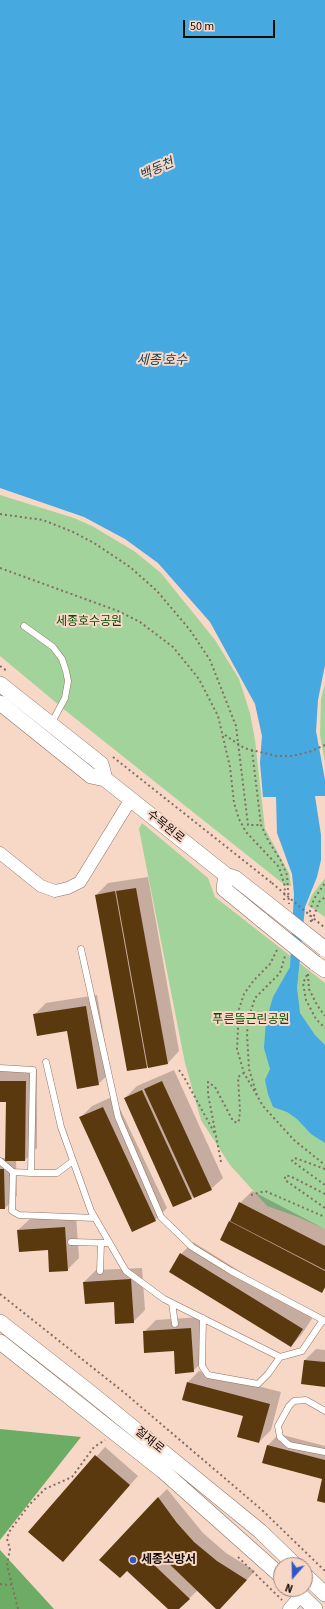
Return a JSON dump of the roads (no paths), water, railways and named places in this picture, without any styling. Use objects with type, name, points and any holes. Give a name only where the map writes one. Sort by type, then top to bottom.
[{"type":"street","name":"수목원로","points":[[6,679],[51,724],[101,764],[105,779]]},
{"type":"street","name":"수목원로","points":[[0,703],[91,776],[105,779],[226,875],[235,878],[278,905],[325,950]]},
{"type":"street","points":[[0,853],[41,886],[55,891],[68,888],[80,882],[131,799]]},
{"type":"street","points":[[226,875],[224,889],[263,921],[316,969]]},
{"type":"street","name":"절재로","points":[[0,1322],[87,1390],[260,1532],[287,1557]]},
{"type":"street","name":"절재로","points":[[0,1342],[164,1471],[273,1569]]},
{"type":"street","points":[[313,1583],[325,1594]]},
{"type":"street","points":[[289,1609],[295,1597]]},
{"type":"street","points":[[303,1597],[315,1609]]},
{"type":"lane","points":[[24,626],[53,647],[62,659],[66,671],[68,681],[65,698],[51,724]]},
{"type":"lane","points":[[46,1062],[61,1127],[91,1211],[126,1271],[172,1302],[280,1356],[302,1351],[324,1321],[231,1271],[192,1247],[161,1217],[118,1117],[81,949]]},
{"type":"lane","points":[[0,1068],[33,1070],[31,1173]]},
{"type":"lane","points":[[0,1161],[13,1172],[57,1173],[73,1161]]},
{"type":"lane","points":[[13,1172],[12,1211],[19,1215],[95,1218]]},
{"type":"lane","points":[[71,1242],[109,1243]]},
{"type":"lane","points":[[100,1271],[101,1243]]},
{"type":"lane","points":[[172,1302],[175,1324]]},
{"type":"lane","points":[[202,1318],[202,1366],[208,1375],[258,1384],[268,1374],[280,1356]]},
{"type":"lane","points":[[325,1411],[306,1400],[294,1401],[289,1406],[278,1426],[280,1437],[289,1445],[325,1452]]},
{"type":"water","name":"세종 호수","points":[[0,0],[325,0],[325,665],[318,700],[316,731],[325,780],[325,796],[315,796],[321,835],[321,860],[317,877],[305,907],[297,988],[300,1013],[315,1035],[325,1045],[325,1143],[311,1134],[297,1119],[287,1112],[273,1107],[265,1080],[270,1069],[264,1048],[266,1021],[273,997],[290,967],[294,894],[292,874],[277,833],[276,797],[263,797],[260,763],[262,736],[255,704],[210,622],[158,563],[125,539],[84,517],[0,488]]},
{"type":"place","name":"세종소방서","points":[[133,1560]]},
{"type":"water label","name":"백동천","points":[[157,170]]},
{"type":"park label","name":"세종호수공원","points":[[89,622]]},
{"type":"park label","name":"푸른뜰근린공원","points":[[251,1020]]}]
